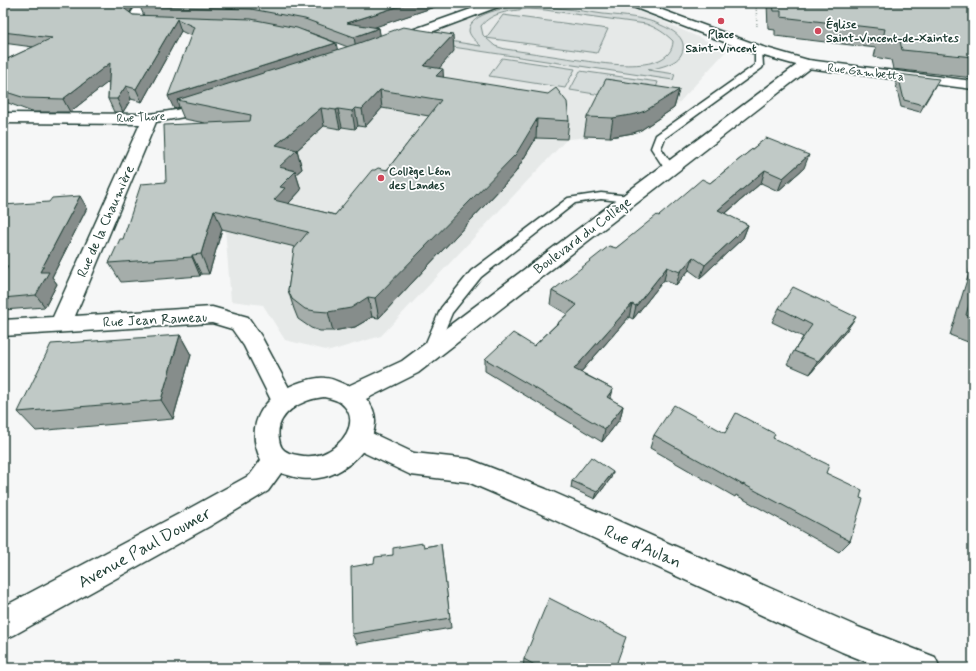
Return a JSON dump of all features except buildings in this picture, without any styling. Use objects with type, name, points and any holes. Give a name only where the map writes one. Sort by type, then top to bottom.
[{"type":"street","points":[[154,3],[139,10],[134,18],[142,23],[174,24]]},
{"type":"street","points":[[384,45],[499,3]]},
{"type":"street","name":"Rue Gambetta","points":[[632,3],[758,50],[806,64],[973,85]]},
{"type":"street","name":"Boulevard du Collège","points":[[351,395],[410,367],[806,64]]},
{"type":"street","name":"Rue Thore","points":[[3,118],[150,119],[179,114],[223,99]]},
{"type":"street","name":"Rue de la Chaumière","points":[[61,324],[150,119]]},
{"type":"street","name":"Rue Jean Rameau","points":[[3,328],[212,315],[240,323],[253,342],[284,401]]},
{"type":"street","points":[[325,387],[339,390],[351,395],[358,403],[363,414],[363,425],[359,438],[338,460],[322,467],[299,468],[289,466],[276,459],[268,449],[265,437],[267,424],[270,418],[284,401],[296,393],[311,388],[325,387]]},
{"type":"street","name":"Rue d'Aulan","points":[[359,438],[411,464],[469,470],[536,498],[853,641],[924,668]]},
{"type":"street","name":"Avenue Paul Doumer","points":[[3,624],[200,517],[259,483],[276,459]]},
{"type":"lane","points":[[670,169],[656,148],[660,136],[759,66],[758,50]]},
{"type":"lane","points":[[429,352],[446,311],[476,274],[572,200],[601,196],[630,199]]},
{"type":"shaded area","name":"Collège Léon des Landes","points":[[514,3],[622,3],[727,50],[674,108],[641,130],[617,137],[567,139],[381,336],[330,351],[285,340],[263,305],[231,301],[224,216],[249,99]]},
{"type":"shaded area","points":[[515,7],[552,7],[626,16],[663,26],[677,34],[682,41],[683,49],[678,58],[669,64],[648,70],[675,74],[673,80],[426,43],[431,38],[481,46],[469,31],[475,20],[490,12]],"holes":[[[527,9],[545,10],[646,24],[661,31],[673,41],[669,53],[659,60],[645,64],[628,65],[592,62],[505,49],[495,46],[483,35],[481,26],[490,18],[502,13]]]},
{"type":"shaded area","points":[[503,15],[608,29],[597,53],[486,38]]},
{"type":"shaded area","points":[[502,58],[575,69],[565,88],[489,76]]},
{"type":"shaded area","points":[[580,71],[658,82],[651,103],[570,90]]},
{"type":"place","name":"Place Saint-Vincent","points":[[721,21]]},
{"type":"place","name":"Église Saint-Vincent-de-Xaintes","points":[[818,31]]},
{"type":"place","name":"Collège Léon des Landes","points":[[381,178]]}]
